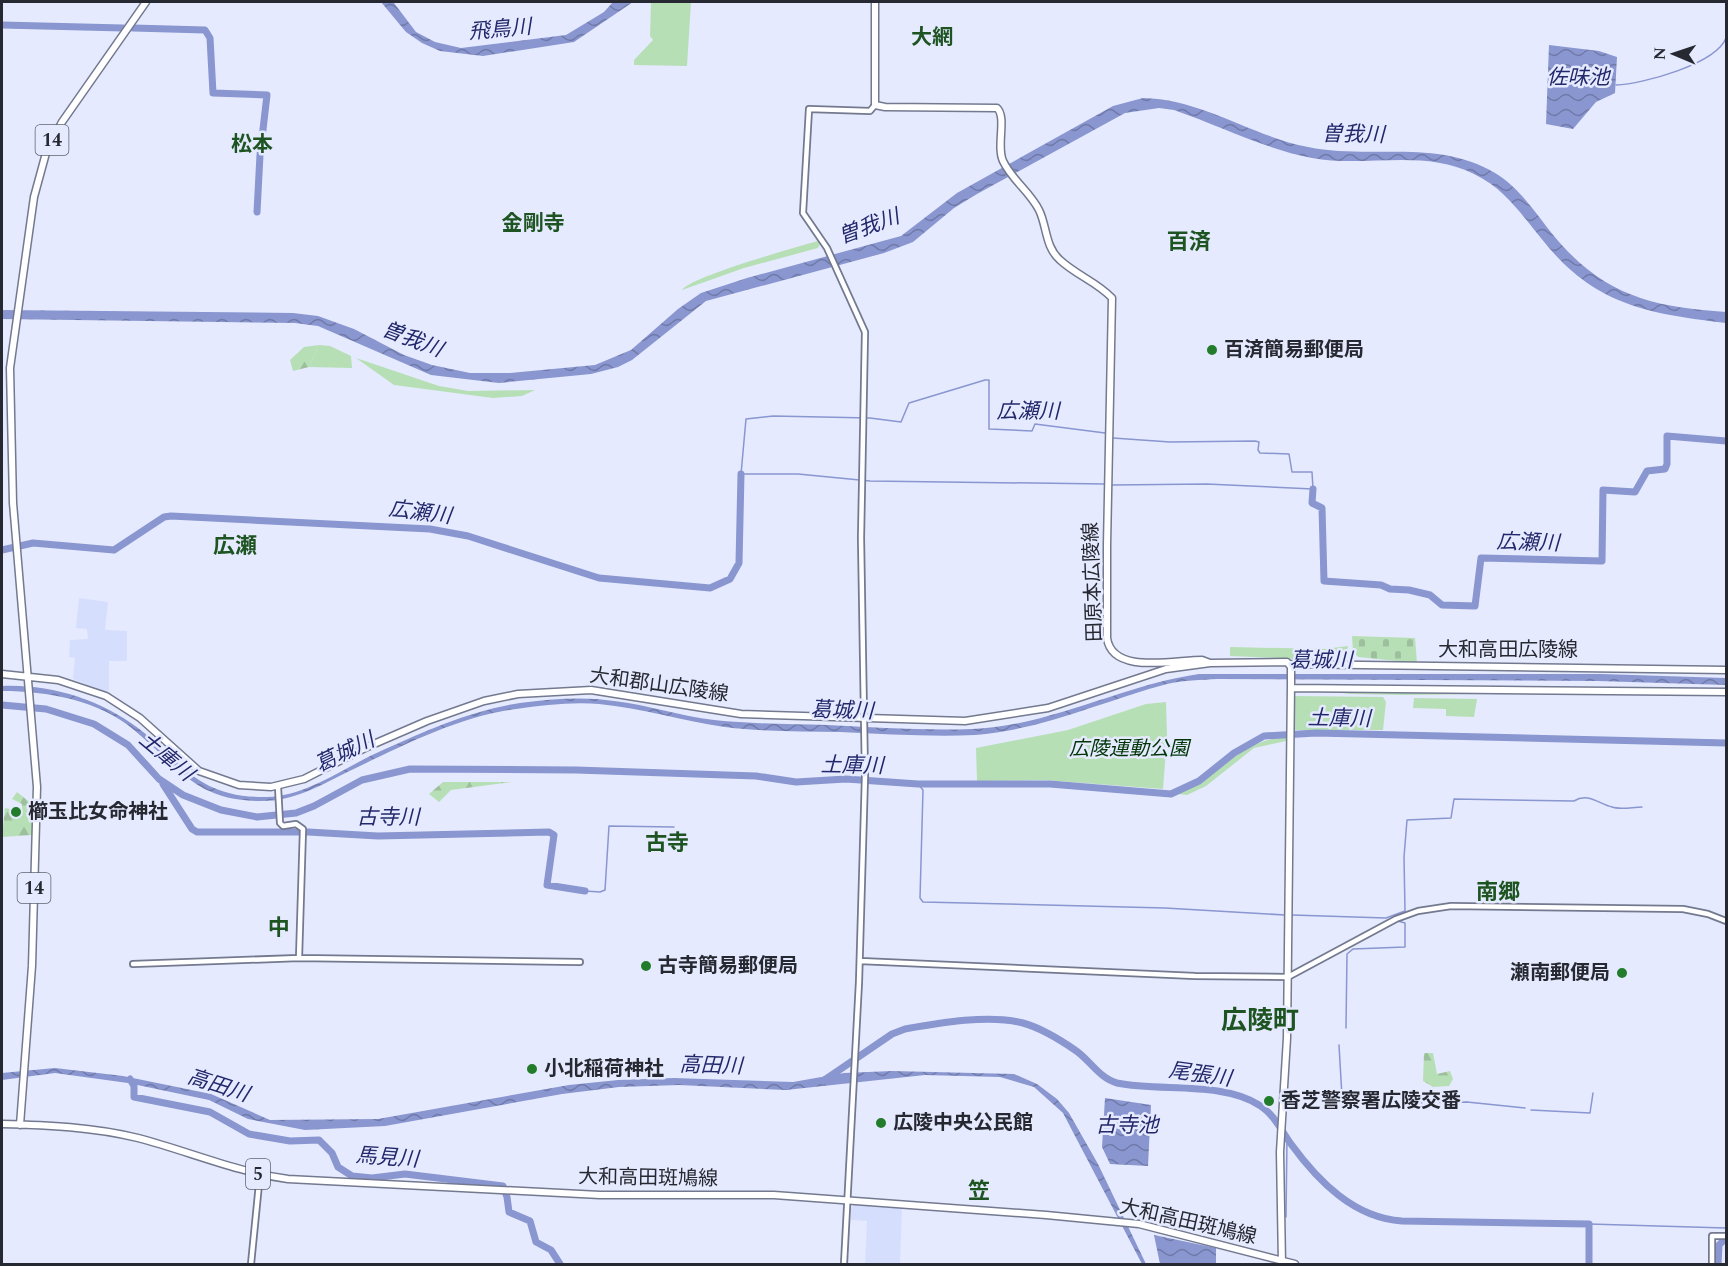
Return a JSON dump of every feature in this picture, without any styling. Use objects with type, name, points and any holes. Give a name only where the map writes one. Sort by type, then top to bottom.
[{"type":"main road","name":"14","points":[[20,1125],[31,976],[36,812],[33,715],[17,547],[10,393],[16,327],[34,197],[52,139],[146,2]]},
{"type":"main road","points":[[875,2],[875,105]]},
{"type":"main road","name":"田原本広陵線","points":[[875,105],[997,108],[1001,116],[1000,148],[1003,160],[1012,177],[1039,210],[1047,238],[1058,259],[1104,289],[1112,298],[1107,545],[1107,638],[1110,650],[1116,656],[1132,662],[1277,661],[1290,666]]},
{"type":"main road","name":"大和郡山広陵線","points":[[2,675],[73,684],[106,696],[151,727],[188,763],[213,778],[239,785],[278,787],[304,779],[367,747],[427,721],[484,700],[518,694],[591,690],[741,714],[965,722],[1068,703],[1166,669],[1210,663]]},
{"type":"main road","name":"大和高田広陵線","points":[[1290,666],[1309,664],[1726,670]]},
{"type":"main road","points":[[1282,1263],[1281,1121],[1288,977],[1290,666]]},
{"type":"main road","name":"大和高田広陵線","points":[[1291,686],[1726,692]]},
{"type":"main road","name":"大和高田斑鳩線","points":[[2,1124],[77,1128],[124,1135],[260,1174],[294,1179],[504,1192],[662,1196],[774,1195],[1115,1221],[1135,1224],[1282,1263],[1295,1264]]},
{"type":"street","points":[[844,1264],[860,962],[865,742],[861,538],[865,332],[827,248],[803,213],[809,109],[870,111],[875,105]]},
{"type":"street","points":[[278,787],[279,821],[283,826],[296,824],[303,829],[299,958]]},
{"type":"street","points":[[860,962],[1196,976],[1288,977],[1396,919],[1418,911],[1451,906],[1683,909],[1701,912],[1726,921]]},
{"type":"street","points":[[134,964],[299,958],[580,962]]},
{"type":"street","points":[[251,1264],[260,1174]]},
{"type":"street","points":[[1712,1264],[1712,1236],[1726,1236]]},
{"type":"shaded area","points":[[79,598],[108,602],[105,630],[127,631],[127,661],[109,661],[109,690],[104,692],[73,679],[75,658],[69,657],[70,640],[88,639],[87,629],[76,628]]},
{"type":"shaded area","points":[[854,1205],[902,1207],[900,1264],[865,1263],[867,1221],[851,1220],[851,1208]]},
{"type":"green space","points":[[651,2],[691,2],[687,66],[634,65],[634,60],[653,40],[650,36]]},
{"type":"green space","points":[[818,241],[820,244],[818,248],[744,268],[682,290],[689,284],[723,270]]},
{"type":"green space","points":[[319,345],[330,346],[351,356],[352,368],[309,367]]},
{"type":"green space","points":[[319,345],[309,367],[293,371],[290,360],[304,347]]},
{"type":"green space","points":[[356,358],[439,386],[468,391],[535,390],[522,396],[493,398],[394,385]]},
{"type":"green space","points":[[1352,636],[1415,638],[1417,663],[1358,657],[1353,651]]},
{"type":"green space","points":[[1348,646],[1346,656],[1298,659],[1230,656],[1230,647],[1325,649]]},
{"type":"green space","points":[[1312,689],[1557,693],[1405,695],[1350,694]]},
{"type":"green space","points":[[1294,696],[1383,697],[1386,702],[1383,730],[1294,730]]},
{"type":"green space","points":[[1414,698],[1477,699],[1474,717],[1446,716],[1446,709],[1413,708]]},
{"type":"green space","name":"広陵運動公園","points":[[1166,702],[1167,737],[1163,789],[1044,780],[977,781],[976,748],[1068,730],[1146,704]]},
{"type":"green space","points":[[1286,737],[1286,741],[1254,748],[1206,786],[1187,795],[1178,794],[1255,745]]},
{"type":"green space","points":[[443,782],[512,782],[451,790],[439,802],[429,794]]},
{"type":"green space","points":[[17,792],[32,804],[32,835],[2,837],[5,808],[10,809],[14,816],[22,816],[22,804],[12,799]]},
{"type":"green space","points":[[1424,1053],[1433,1053],[1437,1074],[1450,1071],[1453,1079],[1449,1086],[1433,1087],[1423,1081]]},
{"type":"water","points":[[381,2],[394,3],[416,32],[435,42],[461,48],[566,35],[604,12],[613,2],[633,2],[574,42],[483,56],[440,51],[422,43],[406,32]]},
{"type":"water","name":"佐味池","points":[[1549,45],[1599,51],[1617,57],[1615,93],[1596,102],[1573,129],[1546,124]]},
{"type":"water","points":[[1143,98],[1186,105],[1266,135],[1308,147],[1355,152],[1427,153],[1473,162],[1495,173],[1512,186],[1573,256],[1611,285],[1653,302],[1726,312],[1726,323],[1673,316],[1605,294],[1584,281],[1564,264],[1513,204],[1496,188],[1486,180],[1455,166],[1414,160],[1352,161],[1312,158],[1260,143],[1174,110],[1159,108],[1125,113],[977,194],[954,208],[913,242],[884,253],[706,301],[632,360],[618,367],[591,374],[499,383],[431,375],[318,326],[295,323],[2,319],[2,310],[293,313],[318,316],[354,329],[404,355],[432,365],[470,373],[510,373],[595,365],[631,350],[678,309],[701,293],[747,278],[901,236],[957,193],[1113,106]]},
{"type":"water","points":[[1199,674],[1601,674],[1726,678],[1726,685],[1598,681],[1192,680],[1167,684],[1024,727],[958,736],[754,730],[725,727],[615,706],[589,703],[558,704],[496,713],[456,724],[397,748],[299,795],[258,801],[218,795],[202,788],[188,779],[134,730],[105,711],[89,704],[54,695],[2,691],[2,686],[38,688],[90,701],[138,728],[181,766],[208,785],[224,792],[243,796],[267,797],[312,786],[383,750],[450,722],[485,710],[520,703],[555,699],[602,699],[728,721],[972,729],[1030,721],[1170,679]]},
{"type":"water","points":[[55,1068],[123,1076],[211,1094],[270,1120],[378,1119],[569,1085],[618,1080],[674,1078],[793,1082],[844,1073],[892,1071],[1014,1074],[1037,1084],[1057,1099],[1069,1113],[1098,1164],[1146,1264],[1142,1264],[1063,1113],[1034,1087],[1000,1077],[925,1075],[786,1090],[679,1085],[619,1087],[562,1094],[385,1126],[305,1130],[248,1119],[209,1100],[128,1083],[55,1073],[2,1080],[2,1073]]},
{"type":"water","name":"古寺池","points":[[1105,1098],[1151,1105],[1148,1166],[1110,1164],[1102,1147]]},
{"type":"water","points":[[1154,1235],[1216,1248],[1216,1264],[1160,1264]]},
{"type":"waterway","points":[[2,25],[123,28]]},
{"type":"waterway","points":[[133,28],[205,30],[210,38],[213,93],[267,95],[260,155],[257,212]]},
{"type":"waterway","points":[[1616,85],[1660,77],[1694,64],[1720,47],[1726,38]]},
{"type":"waterway","name":"広瀬川","points":[[1105,433],[1035,424],[1032,431],[989,429],[989,380],[985,380],[909,403],[901,422],[870,418],[773,416],[746,419],[741,474],[798,474],[870,481],[1105,484]]},
{"type":"waterway","name":"広瀬川","points":[[1313,489],[1312,503],[1322,508],[1324,581],[1381,585],[1390,589],[1409,590],[1430,595],[1442,605],[1475,606],[1481,558],[1602,561],[1603,490],[1635,492],[1647,471],[1665,469],[1667,436],[1726,441]]},
{"type":"waterway","name":"広瀬川","points":[[1112,485],[1207,484],[1313,489],[1312,472],[1292,472],[1289,454],[1260,453],[1259,442],[1170,442],[1113,438]]},
{"type":"waterway","name":"広瀬川","points":[[2,550],[33,543],[114,550],[164,517],[171,516],[430,529],[468,536],[599,578],[710,588],[730,579],[739,563],[741,474]]},
{"type":"waterway","name":"土庫川","points":[[2,705],[46,709],[94,724],[128,745],[159,779],[183,795],[221,810],[257,817],[296,813],[362,780],[410,769],[576,770],[756,776],[796,782],[846,779],[918,784],[1050,784],[1171,794],[1199,781],[1234,753],[1264,736],[1316,733],[1726,743]]},
{"type":"waterway","name":"古寺川","points":[[163,784],[192,829],[197,832],[308,832],[378,836],[549,832],[554,835],[547,885],[585,891]]},
{"type":"waterway","points":[[918,784],[923,790],[920,898],[923,902],[1165,908],[1285,915]]},
{"type":"waterway","points":[[1292,915],[1386,918],[1405,911],[1404,857],[1407,820],[1451,818],[1454,799],[1574,801],[1589,798],[1615,808],[1642,807]]},
{"type":"waterway","points":[[585,891],[605,890],[609,826],[674,827]]},
{"type":"waterway","points":[[1346,1028],[1347,954],[1353,949],[1405,947],[1405,923],[1398,921]]},
{"type":"waterway","name":"尾張川","points":[[823,1081],[892,1034],[905,1029],[980,1019],[1023,1023],[1063,1042],[1111,1081],[1134,1086],[1209,1090],[1244,1098],[1259,1105],[1273,1118],[1302,1158],[1325,1184],[1368,1213],[1402,1221],[1589,1224],[1589,1264]]},
{"type":"waterway","points":[[1339,1045],[1342,1097],[1345,1099],[1388,1103],[1467,1102],[1525,1108]]},
{"type":"waterway","name":"馬見川","points":[[130,1079],[134,1086],[134,1097],[210,1112],[249,1134],[290,1141],[319,1140],[332,1153],[338,1167],[352,1176],[372,1178],[405,1174],[503,1186],[509,1212],[530,1221],[536,1242],[551,1250],[560,1264]]},
{"type":"waterway","points":[[1531,1110],[1590,1113],[1593,1093]]},
{"type":"waterway","points":[[1286,1217],[1287,1138]]},
{"type":"waterway","points":[[1589,1224],[1726,1228]]},
{"type":"waterway","name":"尾張川","points":[[1718,1264],[1719,1245],[1726,1238]]},
{"type":"place","name":"百済簡易郵便局","points":[[1212,350]]},
{"type":"place","name":"櫛玉比女命神社","points":[[16,812]]},
{"type":"place","name":"古寺簡易郵便局","points":[[646,966]]},
{"type":"place","name":"瀬南郵便局","points":[[1622,973]]},
{"type":"place","name":"小北稲荷神社","points":[[532,1069]]},
{"type":"place","name":"香芝警察署広陵交番","points":[[1269,1101]]},
{"type":"place","name":"広陵中央公民館","points":[[881,1123]]},
{"type":"district","name":"大網","points":[[932,38]]},
{"type":"district","name":"松本","points":[[252,145]]},
{"type":"district","name":"金剛寺","points":[[533,224]]},
{"type":"district","name":"百済","points":[[1189,242]]},
{"type":"district","name":"広瀬","points":[[235,546]]},
{"type":"district","name":"古寺","points":[[667,843]]},
{"type":"district","name":"南郷","points":[[1498,892]]},
{"type":"district","name":"中","points":[[279,928]]},
{"type":"district","name":"広陵町","points":[[1260,1021]]},
{"type":"district","name":"笠","points":[[979,1191]]},
{"type":"water label","name":"飛鳥川","points":[[500,30]]},
{"type":"water label","name":"曽我川","points":[[1353,135]]},
{"type":"water label","name":"曽我川","points":[[869,227]]},
{"type":"water label","name":"曽我川","points":[[412,340]]},
{"type":"water label","name":"葛城川","points":[[1321,661]]},
{"type":"water label","name":"葛城川","points":[[842,711]]},
{"type":"water label","name":"葛城川","points":[[345,753]]},
{"type":"water label","name":"高田川","points":[[711,1066]]},
{"type":"water label","name":"高田川","points":[[218,1086]]}]
